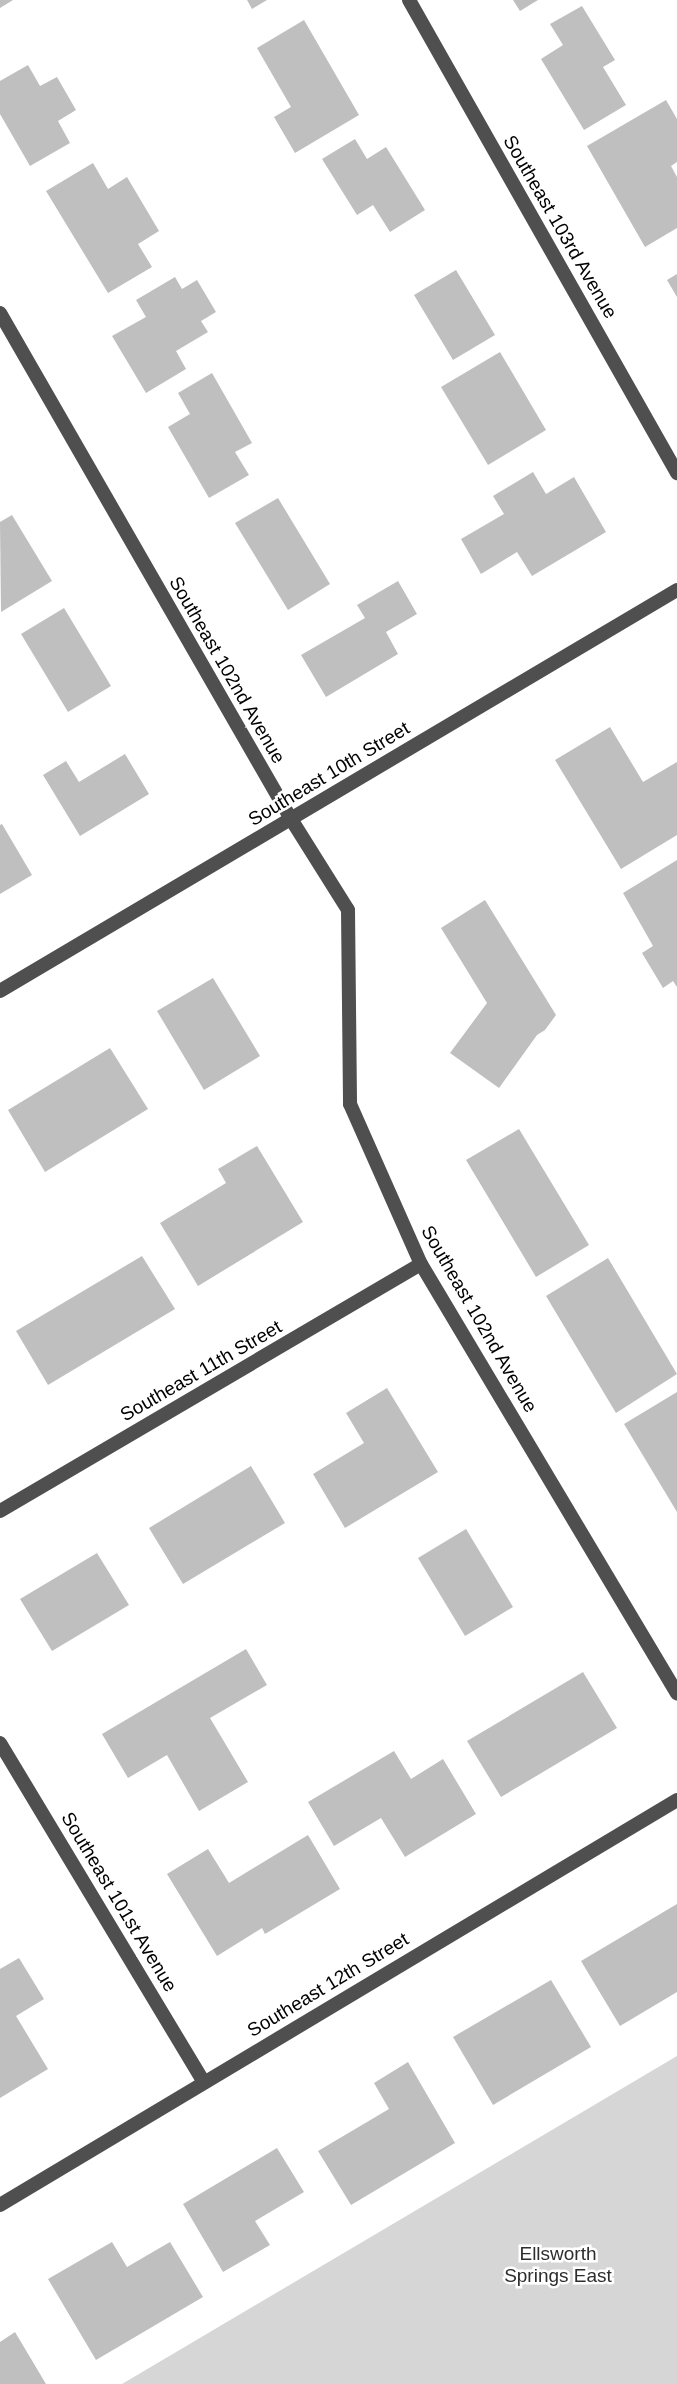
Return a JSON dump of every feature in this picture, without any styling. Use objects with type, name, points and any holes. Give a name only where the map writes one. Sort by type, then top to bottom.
[{"type":"street","name":"Southeast 103rd Avenue","points":[[409,0],[677,473]]},
{"type":"street","name":"Southeast 102nd Avenue","points":[[0,313],[290,819],[348,911],[350,1104],[421,1264],[677,1693]]},
{"type":"street","name":"Southeast 10th Street","points":[[0,991],[677,590]]},
{"type":"street","name":"Southeast 11th Street","points":[[0,1511],[421,1264]]},
{"type":"street","name":"Southeast 101st Avenue","points":[[0,1743],[204,2082]]},
{"type":"street","name":"Southeast 12th Street","points":[[0,2205],[677,1800]]},
{"type":"green space","name":"Ellsworth Springs East","points":[[677,2056],[677,2384],[122,2384]]},
{"type":"building","points":[[0,0],[13,0],[0,8]]},
{"type":"building","points":[[247,0],[267,0],[252,9]]},
{"type":"building","points":[[513,0],[538,0],[520,11]]},
{"type":"building","points":[[582,6],[615,60],[603,67],[626,105],[584,130],[541,59],[563,45],[550,24]]},
{"type":"building","points":[[304,20],[359,115],[295,153],[274,117],[291,107],[257,48]]},
{"type":"building","points":[[28,65],[40,86],[57,77],[76,110],[58,121],[70,143],[30,166],[0,114],[0,81]]},
{"type":"building","points":[[666,100],[677,119],[677,162],[671,166],[677,177],[677,228],[645,247],[587,146]]},
{"type":"building","points":[[355,139],[367,159],[386,147],[425,210],[390,232],[373,205],[357,215],[322,159]]},
{"type":"building","points":[[93,163],[108,189],[127,177],[159,231],[138,244],[152,267],[108,293],[46,191]]},
{"type":"building","points":[[456,270],[495,335],[453,360],[414,295]]},
{"type":"building","points":[[677,274],[677,297],[667,280]]},
{"type":"building","points":[[175,277],[182,289],[197,280],[216,312],[201,321],[208,332],[176,351],[186,369],[146,393],[112,336],[146,317],[136,300]]},
{"type":"building","points":[[500,352],[546,430],[488,465],[441,387]]},
{"type":"building","points":[[212,373],[252,443],[235,452],[249,475],[209,498],[168,427],[190,414],[178,393]]},
{"type":"building","points":[[533,472],[546,494],[574,477],[606,532],[532,576],[517,552],[481,574],[461,539],[504,514],[493,496]]},
{"type":"building","points":[[278,498],[330,584],[288,610],[235,523]]},
{"type":"building","points":[[12,515],[52,581],[1,612],[0,522]]},
{"type":"building","points":[[398,581],[417,614],[386,632],[398,654],[326,697],[301,655],[365,618],[357,605]]},
{"type":"building","points":[[64,608],[111,686],[68,712],[21,634]]},
{"type":"building","points":[[610,727],[643,782],[677,762],[677,835],[621,869],[555,760]]},
{"type":"building","points":[[125,754],[149,794],[80,836],[43,775],[66,761],[79,782]]},
{"type":"building","points":[[2,824],[32,875],[0,894],[0,825]]},
{"type":"building","points":[[677,860],[677,987],[673,981],[663,988],[642,953],[653,946],[623,893]]},
{"type":"building","points":[[485,900],[556,1015],[545,1030],[537,1035],[499,1088],[450,1053],[487,1003],[441,928]]},
{"type":"building","points":[[213,978],[260,1056],[204,1090],[157,1011]]},
{"type":"building","points":[[110,1048],[148,1109],[45,1172],[8,1110]]},
{"type":"building","points":[[519,1129],[589,1245],[536,1277],[466,1160]]},
{"type":"building","points":[[257,1146],[303,1222],[198,1286],[160,1223],[226,1183],[218,1169]]},
{"type":"building","points":[[142,1256],[175,1309],[48,1385],[16,1331]]},
{"type":"building","points":[[608,1258],[677,1374],[616,1413],[546,1296]]},
{"type":"building","points":[[387,1388],[438,1472],[345,1528],[313,1474],[364,1443],[346,1413]]},
{"type":"building","points":[[677,1392],[677,1512],[624,1424]]},
{"type":"building","points":[[251,1466],[285,1523],[183,1584],[149,1528]]},
{"type":"building","points":[[466,1529],[513,1607],[465,1636],[418,1558]]},
{"type":"building","points":[[97,1553],[129,1605],[52,1651],[20,1599]]},
{"type":"building","points":[[246,1649],[267,1685],[210,1718],[248,1782],[199,1811],[167,1755],[128,1778],[102,1734]]},
{"type":"building","points":[[583,1672],[617,1728],[501,1797],[467,1741]]},
{"type":"building","points":[[394,1751],[411,1779],[443,1759],[476,1814],[405,1857],[381,1818],[334,1846],[308,1802]]},
{"type":"building","points":[[308,1835],[340,1889],[265,1934],[262,1928],[217,1956],[167,1874],[208,1849],[229,1883]]},
{"type":"building","points":[[677,1904],[677,1992],[620,2026],[581,1961]]},
{"type":"building","points":[[19,1958],[44,1999],[16,2016],[48,2069],[0,2098],[0,1969]]},
{"type":"building","points":[[551,1980],[591,2047],[493,2105],[453,2037]]},
{"type":"building","points":[[408,2062],[455,2143],[351,2205],[318,2151],[389,2109],[374,2083]]},
{"type":"building","points":[[277,2148],[304,2192],[255,2221],[270,2245],[223,2272],[183,2204]]},
{"type":"building","points":[[112,2242],[127,2267],[170,2242],[203,2297],[96,2360],[48,2279]]},
{"type":"building","points":[[15,2332],[46,2384],[0,2384],[0,2342]]}]
